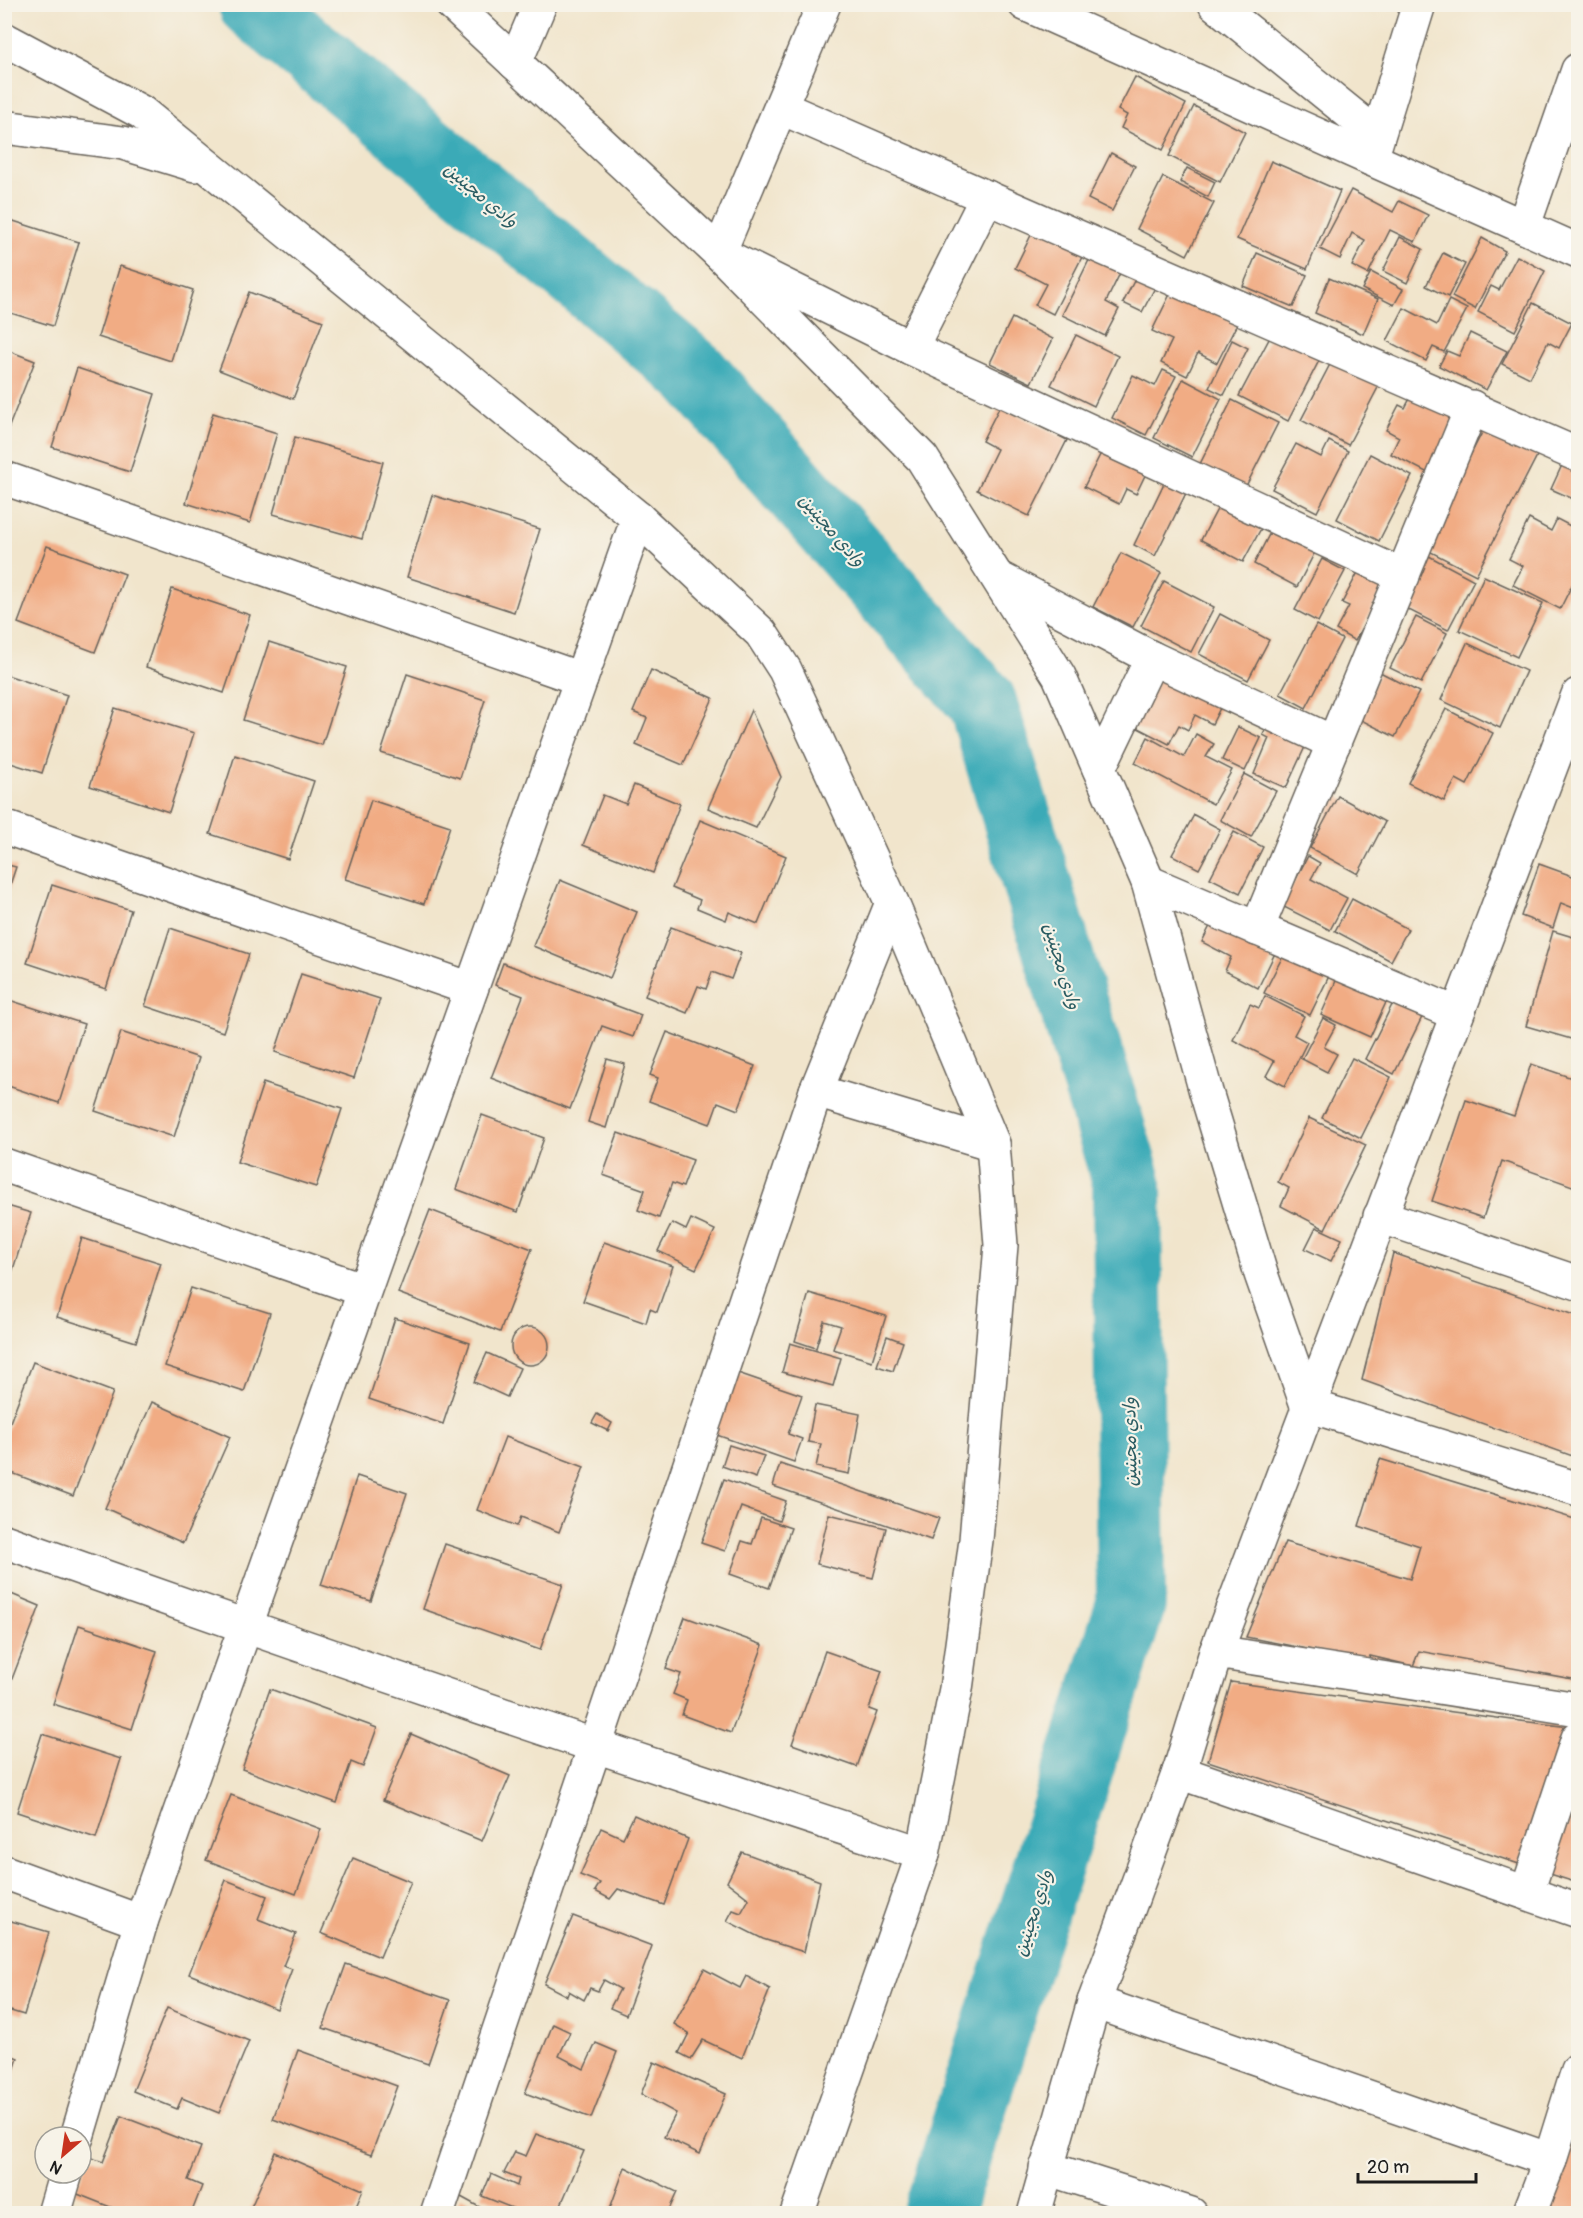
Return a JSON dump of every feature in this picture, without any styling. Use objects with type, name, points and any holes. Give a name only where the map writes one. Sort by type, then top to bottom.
[{"type":"street","points":[[452,4],[718,253],[922,458],[1059,676],[1148,882],[1206,1092],[1261,1274],[1307,1405]]},
{"type":"street","points":[[515,63],[540,4]]},
{"type":"street","points":[[718,253],[782,108],[824,4]]},
{"type":"street","points":[[1025,4],[1374,147],[1578,251]]},
{"type":"street","points":[[1374,147],[1419,4]]},
{"type":"street","points":[[1227,9],[1374,147]]},
{"type":"street","points":[[4,39],[141,112],[638,518],[761,633],[784,670],[892,903],[993,1144],[1001,1245],[976,1540],[956,1689],[923,1854],[797,2214]]},
{"type":"street","points":[[1524,225],[1578,70]]},
{"type":"street","points":[[782,108],[1578,455]]},
{"type":"street","points":[[4,127],[123,143],[209,168]]},
{"type":"street","points":[[911,348],[987,197]]},
{"type":"street","points":[[718,253],[911,348],[1403,576]]},
{"type":"street","points":[[1257,929],[1472,407]]},
{"type":"street","points":[[4,478],[580,679]]},
{"type":"street","points":[[81,2125],[141,1922],[638,518]]},
{"type":"street","points":[[997,577],[1152,658],[1334,743]]},
{"type":"street","points":[[1099,768],[1152,658]]},
{"type":"street","points":[[1035,2214],[1094,2002],[1179,1772],[1216,1652],[1307,1405],[1578,695]]},
{"type":"street","points":[[4,827],[471,989]]},
{"type":"street","points":[[1148,882],[1457,1014]]},
{"type":"street","points":[[437,2214],[816,1091],[892,903]]},
{"type":"street","points":[[816,1091],[993,1144]]},
{"type":"street","points":[[4,1165],[364,1290]]},
{"type":"street","points":[[1380,1216],[1578,1282]]},
{"type":"street","points":[[1307,1405],[1578,1490]]},
{"type":"street","points":[[4,1541],[245,1628],[593,1747],[923,1854]]},
{"type":"street","points":[[1216,1652],[1578,1710]]},
{"type":"street","points":[[1527,1892],[1578,1738]]},
{"type":"street","points":[[1179,1772],[1578,1911]]},
{"type":"street","points":[[4,1872],[141,1922]]},
{"type":"street","points":[[1094,2002],[1550,2160]]},
{"type":"street","points":[[1529,2214],[1550,2160],[1578,2070]]},
{"type":"street","points":[[1046,2168],[1191,2214]]},
{"type":"street","points":[[54,2214],[62,2185]]},
{"type":"building","points":[[1135,77],[1186,104],[1163,150],[1121,128],[1127,115],[1118,110]]},
{"type":"building","points":[[1194,106],[1245,132],[1220,182],[1169,156]]},
{"type":"building","points":[[1111,153],[1135,166],[1112,211],[1088,199]]},
{"type":"building","points":[[1271,161],[1340,191],[1307,269],[1237,239]]},
{"type":"building","points":[[1187,168],[1215,182],[1208,197],[1180,182]]},
{"type":"building","points":[[1163,177],[1214,203],[1187,255],[1137,229]]},
{"type":"building","points":[[1351,190],[1393,212],[1399,201],[1428,215],[1415,242],[1390,230],[1368,274],[1352,266],[1365,240],[1352,233],[1340,259],[1320,249]]},
{"type":"building","points":[[4,218],[79,242],[53,326],[4,311]]},
{"type":"building","points":[[1036,225],[1086,249],[1053,314],[1035,305],[1046,284],[1015,268]]},
{"type":"building","points":[[1400,237],[1423,249],[1407,283],[1383,271]]},
{"type":"building","points":[[1482,238],[1505,251],[1475,309],[1452,297]]},
{"type":"building","points":[[1094,250],[1124,265],[1106,302],[1119,309],[1105,336],[1062,315]]},
{"type":"building","points":[[1257,253],[1307,275],[1293,307],[1243,286]]},
{"type":"building","points":[[1443,253],[1465,264],[1448,297],[1426,286]]},
{"type":"building","points":[[1517,256],[1545,271],[1515,331],[1478,312],[1491,286],[1499,290]]},
{"type":"building","points":[[120,266],[193,290],[171,361],[98,337]]},
{"type":"building","points":[[1139,271],[1159,280],[1142,312],[1123,303]]},
{"type":"building","points":[[1371,272],[1403,289],[1394,305],[1362,289]]},
{"type":"building","points":[[1329,278],[1378,299],[1363,334],[1315,313]]},
{"type":"building","points":[[1175,284],[1237,324],[1217,363],[1198,353],[1187,376],[1161,363],[1172,340],[1152,331]]},
{"type":"building","points":[[249,292],[323,321],[293,399],[219,370]]},
{"type":"building","points":[[1449,300],[1467,309],[1444,352],[1433,347],[1426,361],[1387,341],[1404,308],[1437,325]]},
{"type":"building","points":[[1533,303],[1572,323],[1559,348],[1548,342],[1530,378],[1502,364]]},
{"type":"building","points":[[1012,318],[1053,339],[1031,383],[990,363]]},
{"type":"building","points":[[1277,324],[1325,349],[1288,421],[1239,396]]},
{"type":"building","points":[[1470,333],[1507,351],[1486,390],[1439,366],[1447,351],[1459,356]]},
{"type":"building","points":[[1076,335],[1118,356],[1094,406],[1051,385]]},
{"type":"building","points":[[1232,340],[1248,348],[1224,395],[1209,388]]},
{"type":"building","points":[[4,349],[35,361],[6,434],[4,433]]},
{"type":"building","points":[[1337,351],[1384,376],[1348,445],[1301,420]]},
{"type":"building","points":[[77,368],[155,394],[130,472],[52,447]]},
{"type":"building","points":[[1163,370],[1176,376],[1146,435],[1112,418],[1133,375],[1155,386]]},
{"type":"building","points":[[1183,379],[1221,399],[1192,457],[1154,438]]},
{"type":"building","points":[[1416,387],[1461,409],[1428,473],[1391,454],[1399,437],[1386,430],[1399,405],[1405,408]]},
{"type":"building","points":[[1232,400],[1278,423],[1244,490],[1198,468]]},
{"type":"building","points":[[1000,406],[1067,440],[1029,516],[977,490],[997,449],[982,441]]},
{"type":"building","points":[[213,413],[277,433],[250,523],[186,503]]},
{"type":"building","points":[[1488,421],[1541,448],[1476,575],[1423,548]]},
{"type":"building","points":[[295,437],[383,462],[362,539],[273,514]]},
{"type":"building","points":[[1329,441],[1348,451],[1317,512],[1272,489],[1296,444],[1321,457]]},
{"type":"building","points":[[1104,447],[1148,469],[1136,494],[1126,489],[1119,504],[1084,487]]},
{"type":"building","points":[[1568,452],[1578,457],[1578,501],[1551,489]]},
{"type":"building","points":[[1370,454],[1412,476],[1379,541],[1337,519]]},
{"type":"building","points":[[1168,475],[1190,485],[1155,556],[1134,545]]},
{"type":"building","points":[[432,495],[540,529],[514,612],[407,577]]},
{"type":"building","points":[[1223,498],[1265,521],[1243,562],[1201,540]]},
{"type":"building","points":[[1529,519],[1551,531],[1557,519],[1578,530],[1578,573],[1560,609],[1513,585],[1523,566],[1509,559]]},
{"type":"building","points":[[1276,521],[1319,544],[1297,587],[1254,564]]},
{"type":"building","points":[[47,546],[125,574],[95,652],[18,623]]},
{"type":"building","points":[[1121,553],[1161,573],[1133,627],[1093,607]]},
{"type":"building","points":[[1429,556],[1474,580],[1448,630],[1403,607]]},
{"type":"building","points":[[1322,559],[1345,571],[1318,622],[1295,610]]},
{"type":"building","points":[[1365,559],[1391,573],[1355,641],[1336,630],[1349,606],[1342,603]]},
{"type":"building","points":[[1484,576],[1543,603],[1517,657],[1459,630]]},
{"type":"building","points":[[1164,581],[1214,607],[1191,652],[1141,626]]},
{"type":"building","points":[[172,589],[250,615],[224,693],[146,667]]},
{"type":"building","points":[[1220,614],[1269,640],[1248,680],[1199,654]]},
{"type":"building","points":[[1416,617],[1447,633],[1421,683],[1390,668]]},
{"type":"building","points":[[1316,625],[1342,639],[1306,708],[1280,694]]},
{"type":"building","points":[[269,642],[347,667],[322,745],[243,720]]},
{"type":"building","points":[[1467,643],[1526,671],[1500,728],[1441,700]]},
{"type":"building","points":[[651,670],[713,698],[683,765],[636,745],[647,718],[633,712]]},
{"type":"building","points":[[1159,671],[1223,702],[1212,724],[1195,715],[1188,730],[1179,725],[1169,744],[1132,725]]},
{"type":"building","points":[[1380,672],[1419,692],[1395,737],[1357,718]]},
{"type":"building","points":[[4,674],[67,695],[42,773],[4,761]]},
{"type":"building","points":[[407,674],[485,700],[460,778],[381,753]]},
{"type":"building","points":[[115,708],[194,733],[169,812],[90,786]]},
{"type":"building","points":[[1446,709],[1493,733],[1467,785],[1456,779],[1444,801],[1408,783]]},
{"type":"building","points":[[751,710],[781,777],[756,828],[708,808]]},
{"type":"building","points":[[1271,717],[1311,734],[1286,788],[1254,774],[1269,738],[1263,735]]},
{"type":"building","points":[[1238,727],[1261,738],[1245,771],[1222,760]]},
{"type":"building","points":[[1196,734],[1214,744],[1206,757],[1232,770],[1213,804],[1135,763],[1148,737],[1184,757]]},
{"type":"building","points":[[235,755],[314,781],[288,859],[210,834]]},
{"type":"building","points":[[1244,774],[1276,791],[1251,837],[1220,820]]},
{"type":"building","points":[[634,785],[680,804],[653,873],[583,845],[603,795],[626,804]]},
{"type":"building","points":[[1338,796],[1385,822],[1358,874],[1310,848]]},
{"type":"building","points":[[371,800],[450,826],[424,904],[345,879]]},
{"type":"building","points":[[1194,815],[1220,829],[1199,869],[1172,855]]},
{"type":"building","points":[[700,820],[786,856],[758,924],[729,912],[726,920],[697,908],[700,900],[672,888]]},
{"type":"building","points":[[1234,832],[1263,847],[1240,893],[1210,878]]},
{"type":"building","points":[[1308,856],[1320,863],[1311,879],[1347,898],[1330,930],[1282,906]]},
{"type":"building","points":[[4,864],[16,867],[5,900],[4,900]]},
{"type":"building","points":[[1539,864],[1578,878],[1576,909],[1561,903],[1553,928],[1521,916]]},
{"type":"building","points":[[560,880],[637,912],[610,978],[533,946]]},
{"type":"building","points":[[52,885],[131,910],[106,989],[27,963]]},
{"type":"building","points":[[1352,899],[1408,929],[1391,961],[1335,931]]},
{"type":"building","points":[[1215,916],[1277,949],[1258,988],[1225,971],[1231,957],[1202,942]]},
{"type":"building","points":[[1578,918],[1578,979],[1572,1002],[1578,1004],[1578,1041],[1526,1026],[1553,931],[1573,937]]},
{"type":"building","points":[[671,927],[741,953],[731,979],[712,972],[706,989],[698,986],[687,1013],[645,996]]},
{"type":"building","points":[[170,928],[249,954],[223,1032],[145,1006]]},
{"type":"building","points":[[1286,950],[1331,972],[1310,1015],[1264,993]]},
{"type":"building","points":[[503,963],[641,1015],[633,1037],[602,1026],[570,1109],[491,1078],[523,996],[495,985]]},
{"type":"building","points":[[301,974],[380,999],[354,1078],[275,1052]]},
{"type":"building","points":[[1339,974],[1389,996],[1370,1037],[1321,1015]]},
{"type":"building","points":[[1265,996],[1304,1016],[1294,1035],[1307,1042],[1285,1086],[1266,1076],[1274,1061],[1233,1040],[1250,1004],[1259,1008]]},
{"type":"building","points":[[1396,997],[1425,1011],[1394,1074],[1365,1059]]},
{"type":"building","points":[[6,999],[84,1024],[59,1103],[5,1085]]},
{"type":"building","points":[[1323,1018],[1336,1025],[1324,1047],[1337,1054],[1327,1072],[1302,1059]]},
{"type":"building","points":[[121,1032],[199,1058],[174,1137],[95,1111]]},
{"type":"building","points":[[667,1032],[755,1066],[738,1110],[718,1102],[710,1124],[649,1101],[658,1078],[650,1075]]},
{"type":"building","points":[[1352,1058],[1391,1077],[1361,1138],[1322,1118]]},
{"type":"building","points":[[607,1059],[625,1064],[606,1128],[588,1122]]},
{"type":"building","points":[[1531,1064],[1578,1080],[1578,1188],[1502,1161],[1483,1218],[1432,1201],[1466,1100],[1514,1116]]},
{"type":"building","points":[[263,1083],[342,1109],[316,1187],[237,1162]]},
{"type":"building","points":[[482,1115],[544,1138],[518,1212],[456,1189]]},
{"type":"building","points":[[1309,1118],[1366,1145],[1325,1229],[1281,1206],[1289,1188],[1278,1182]]},
{"type":"building","points":[[618,1133],[693,1160],[683,1187],[672,1183],[659,1218],[638,1210],[645,1190],[603,1175]]},
{"type":"building","points":[[4,1205],[31,1213],[8,1285],[4,1284]]},
{"type":"building","points":[[430,1210],[532,1249],[500,1332],[398,1293]]},
{"type":"building","points":[[691,1219],[715,1230],[696,1269],[658,1251],[672,1223],[686,1230]]},
{"type":"building","points":[[1316,1227],[1342,1239],[1331,1261],[1305,1249]]},
{"type":"building","points":[[82,1238],[161,1263],[136,1342],[57,1317]]},
{"type":"building","points":[[604,1242],[673,1266],[657,1312],[650,1309],[646,1323],[583,1301]]},
{"type":"building","points":[[1393,1253],[1578,1316],[1578,1458],[1362,1380]]},
{"type":"building","points":[[191,1288],[270,1313],[244,1392],[165,1366]]},
{"type":"building","points":[[809,1293],[886,1316],[872,1361],[833,1349],[841,1326],[824,1321],[816,1348],[795,1341]]},
{"type":"building","points":[[395,1318],[470,1343],[443,1424],[369,1399]]},
{"type":"building","points":[[530,1327],[543,1333],[549,1346],[543,1359],[530,1365],[517,1359],[511,1346],[517,1333]]},
{"type":"building","points":[[887,1336],[903,1342],[893,1371],[877,1366]]},
{"type":"building","points":[[790,1343],[841,1358],[833,1386],[782,1372]]},
{"type":"building","points":[[487,1353],[520,1368],[507,1397],[474,1382]]},
{"type":"building","points":[[33,1362],[113,1392],[73,1496],[4,1470],[4,1438]]},
{"type":"building","points":[[735,1372],[802,1395],[788,1434],[802,1439],[794,1462],[714,1434]]},
{"type":"building","points":[[152,1402],[230,1437],[183,1543],[105,1508]]},
{"type":"building","points":[[815,1405],[860,1414],[849,1474],[816,1467],[821,1444],[808,1442]]},
{"type":"building","points":[[597,1414],[612,1423],[608,1431],[592,1423]]},
{"type":"building","points":[[505,1437],[584,1467],[559,1532],[521,1517],[517,1526],[477,1510]]},
{"type":"building","points":[[729,1445],[764,1456],[756,1478],[722,1466]]},
{"type":"building","points":[[1380,1459],[1578,1520],[1578,1680],[1419,1651],[1413,1666],[1370,1656],[1368,1661],[1246,1637],[1285,1542],[1410,1579],[1420,1546],[1359,1526]]},
{"type":"building","points":[[780,1464],[939,1518],[931,1540],[773,1486]]},
{"type":"building","points":[[357,1476],[407,1493],[371,1601],[321,1585]]},
{"type":"building","points":[[724,1479],[786,1501],[779,1521],[741,1507],[725,1551],[701,1543]]},
{"type":"building","points":[[829,1514],[886,1528],[873,1578],[817,1564]]},
{"type":"building","points":[[761,1518],[791,1528],[769,1588],[730,1574],[742,1541],[752,1544]]},
{"type":"building","points":[[445,1544],[563,1584],[540,1650],[423,1609]]},
{"type":"building","points":[[4,1591],[40,1606],[10,1684],[4,1682]]},
{"type":"building","points":[[685,1617],[763,1645],[731,1733],[682,1715],[687,1700],[673,1694],[681,1674],[666,1669]]},
{"type":"building","points":[[79,1625],[157,1651],[132,1729],[53,1704]]},
{"type":"building","points":[[825,1651],[882,1671],[869,1709],[877,1712],[857,1767],[792,1744]]},
{"type":"building","points":[[1231,1682],[1569,1727],[1519,1864],[1208,1761]]},
{"type":"building","points":[[270,1689],[377,1728],[363,1767],[351,1762],[337,1803],[242,1769]]},
{"type":"building","points":[[42,1734],[121,1759],[96,1838],[17,1812]]},
{"type":"building","points":[[411,1734],[510,1776],[482,1841],[383,1800]]},
{"type":"building","points":[[1578,1792],[1578,1883],[1549,1874]]},
{"type":"building","points":[[231,1795],[321,1829],[296,1894],[206,1860]]},
{"type":"building","points":[[634,1815],[688,1839],[664,1905],[618,1889],[610,1899],[595,1891],[600,1883],[580,1875],[601,1828],[623,1838]]},
{"type":"building","points":[[742,1852],[820,1881],[804,1952],[763,1939],[727,1921],[733,1910],[741,1913],[749,1899],[727,1882]]},
{"type":"building","points":[[353,1858],[411,1882],[380,1957],[321,1933]]},
{"type":"building","points":[[226,1880],[267,1896],[258,1919],[296,1934],[283,1966],[292,1969],[277,2009],[189,1974]]},
{"type":"building","points":[[573,1916],[652,1946],[626,2015],[610,2008],[620,1989],[604,1980],[598,1991],[590,1988],[584,2000],[569,1991],[567,1996],[544,1984]]},
{"type":"building","points":[[4,1919],[49,1932],[24,2015],[4,2009]]},
{"type":"building","points":[[346,1964],[450,2000],[428,2064],[323,2028]]},
{"type":"building","points":[[704,1969],[740,1988],[746,1976],[770,1989],[742,2058],[703,2040],[691,2059],[679,2053],[689,2033],[674,2024]]},
{"type":"building","points":[[167,2008],[249,2041],[219,2113],[182,2098],[177,2109],[133,2091]]},
{"type":"building","points":[[553,2024],[570,2032],[559,2056],[584,2069],[596,2043],[617,2052],[591,2118],[525,2093]]},
{"type":"building","points":[[298,2050],[397,2086],[371,2155],[273,2119]]},
{"type":"building","points":[[5,2053],[18,2058],[5,2099]]},
{"type":"building","points":[[654,2062],[726,2094],[700,2154],[664,2137],[676,2113],[641,2094]]},
{"type":"building","points":[[1578,2113],[1578,2214],[1548,2214]]},
{"type":"building","points":[[121,2116],[201,2147],[188,2180],[202,2186],[191,2214],[128,2214],[75,2193],[78,2185],[93,2185],[93,2158],[103,2162]]},
{"type":"building","points":[[536,2134],[584,2151],[557,2214],[527,2214],[482,2196],[491,2174],[517,2186],[519,2179],[504,2173],[515,2152],[526,2156]]},
{"type":"building","points":[[275,2152],[363,2190],[353,2214],[248,2214]]},
{"type":"building","points":[[625,2167],[677,2192],[667,2214],[608,2214]]},
{"type":"building","points":[[461,2197],[492,2214],[452,2214]]},
{"type":"waterway","name":"وادي مجينين","points":[[253,4],[694,373],[982,702],[1127,1182],[1131,1604],[938,2214]]}]
